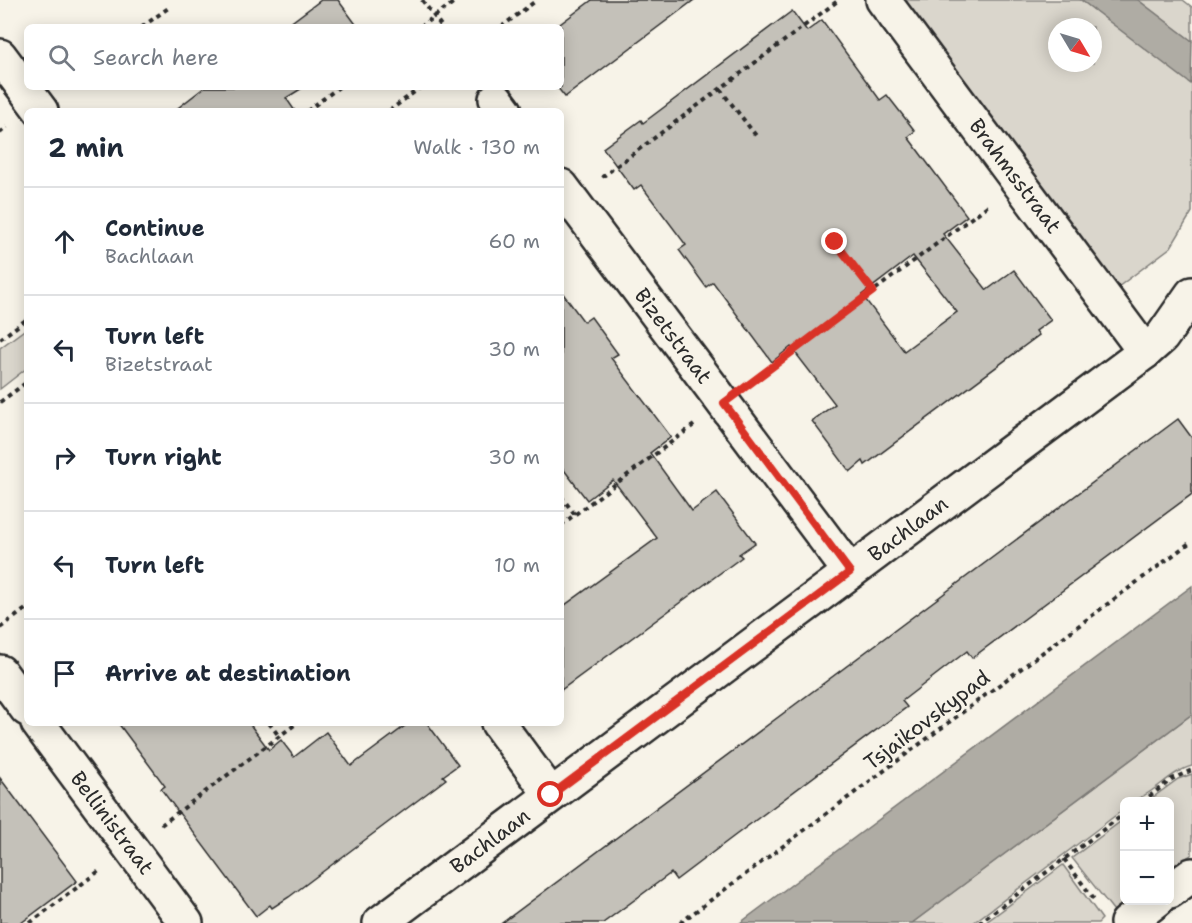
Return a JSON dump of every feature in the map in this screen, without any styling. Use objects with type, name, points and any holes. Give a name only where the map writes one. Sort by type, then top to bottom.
[{"type":"street","name":"Brahmsstraat","points":[[884,0],[1145,352]]},
{"type":"street","points":[[0,57],[24,89]]},
{"type":"street","points":[[25,90],[39,108]]},
{"type":"street","name":"Bizetstraat","points":[[566,193],[850,572]]},
{"type":"street","name":"Bachlaan","points":[[380,923],[1145,352],[1162,337],[1192,294]]},
{"type":"street","points":[[0,672],[24,705]]},
{"type":"street","name":"Bellinistraat","points":[[40,726],[186,923]]},
{"type":"street","points":[[500,726],[551,795]]},
{"type":"street","points":[[1174,888],[1192,875]]},
{"type":"street","points":[[1114,916],[1144,905]]},
{"type":"path","points":[[422,0],[440,24]]},
{"type":"path","points":[[424,24],[457,0]]},
{"type":"path","points":[[505,24],[537,0]]},
{"type":"path","points":[[566,193],[720,89],[839,0]]},
{"type":"path","points":[[146,24],[171,6]]},
{"type":"path","points":[[720,89],[757,137]]},
{"type":"path","points":[[311,108],[335,90]]},
{"type":"path","points":[[393,108],[417,90]]},
{"type":"path","points":[[564,523],[1019,182]]},
{"type":"path","points":[[835,242],[873,291]]},
{"type":"path","points":[[0,339],[24,321]]},
{"type":"path","points":[[0,402],[24,384]]},
{"type":"path","points":[[564,500],[575,515]]},
{"type":"path","name":"Tsjaikovskypad","points":[[680,923],[1192,541]]},
{"type":"path","points":[[0,628],[24,610]]},
{"type":"path","points":[[271,726],[279,736]]},
{"type":"path","points":[[30,923],[293,726]]},
{"type":"path","points":[[1147,797],[1172,779],[1192,770]]},
{"type":"path","points":[[979,923],[1120,818]]},
{"type":"path","points":[[1064,859],[1114,916]]},
{"type":"shaded area","points":[[899,0],[1081,0],[1192,83],[1192,212],[1171,247],[1118,287]]},
{"type":"shaded area","points":[[1081,0],[1138,0],[1192,41],[1191,84]]},
{"type":"shaded area","points":[[1138,0],[1183,0],[1192,7],[1192,41]]},
{"type":"shaded area","points":[[24,330],[24,370],[0,389],[0,348]]},
{"type":"shaded area","points":[[1192,586],[1192,714],[912,923],[740,923]]},
{"type":"shaded area","points":[[1192,714],[1192,766],[1183,769],[1142,797],[1120,797],[1120,812],[973,923],[912,923]]},
{"type":"shaded area","points":[[1192,774],[1192,854],[1174,868],[1174,797],[1153,797],[1178,779]]},
{"type":"shaded area","points":[[1120,822],[1120,905],[1123,905],[1114,911],[1072,858]]},
{"type":"shaded area","points":[[1063,865],[1102,919],[1098,923],[985,923]]},
{"type":"building","points":[[321,0],[338,0],[356,24],[289,24]]},
{"type":"building","points":[[592,0],[694,0],[565,97],[559,90],[564,90],[564,24],[560,24]]},
{"type":"building","points":[[792,11],[807,31],[822,20],[880,100],[887,95],[915,131],[908,137],[967,216],[943,234],[987,290],[1014,270],[1051,320],[1036,331],[1039,335],[865,465],[863,461],[850,472],[812,421],[835,404],[791,347],[772,362],[713,282],[706,287],[679,250],[686,245],[641,185],[634,190],[603,148],[641,120],[643,123]],"holes":[[[913,256],[957,312],[904,351],[862,295]]]},
{"type":"building","points":[[201,90],[299,90],[286,98],[293,108],[178,108]]},
{"type":"building","points":[[564,295],[584,322],[591,317],[618,354],[611,358],[671,437],[650,453],[692,511],[717,492],[755,543],[739,554],[742,557],[564,688],[564,606],[657,538],[613,480],[587,500],[564,470]]},
{"type":"building","points":[[1178,419],[1192,438],[1192,494],[972,658],[967,651],[902,701],[907,707],[676,880],[671,873],[603,923],[502,923]]},
{"type":"building","points":[[120,726],[251,726],[269,750],[281,740],[294,757],[326,732],[351,766],[405,726],[429,726],[458,765],[443,776],[446,779],[289,897],[272,908],[270,905],[256,916],[161,789],[165,786]]},
{"type":"building","points":[[0,778],[77,881],[21,923],[0,923]]},
{"type":"route","points":[[551,795],[850,572],[724,403],[873,291],[835,242]]}]
